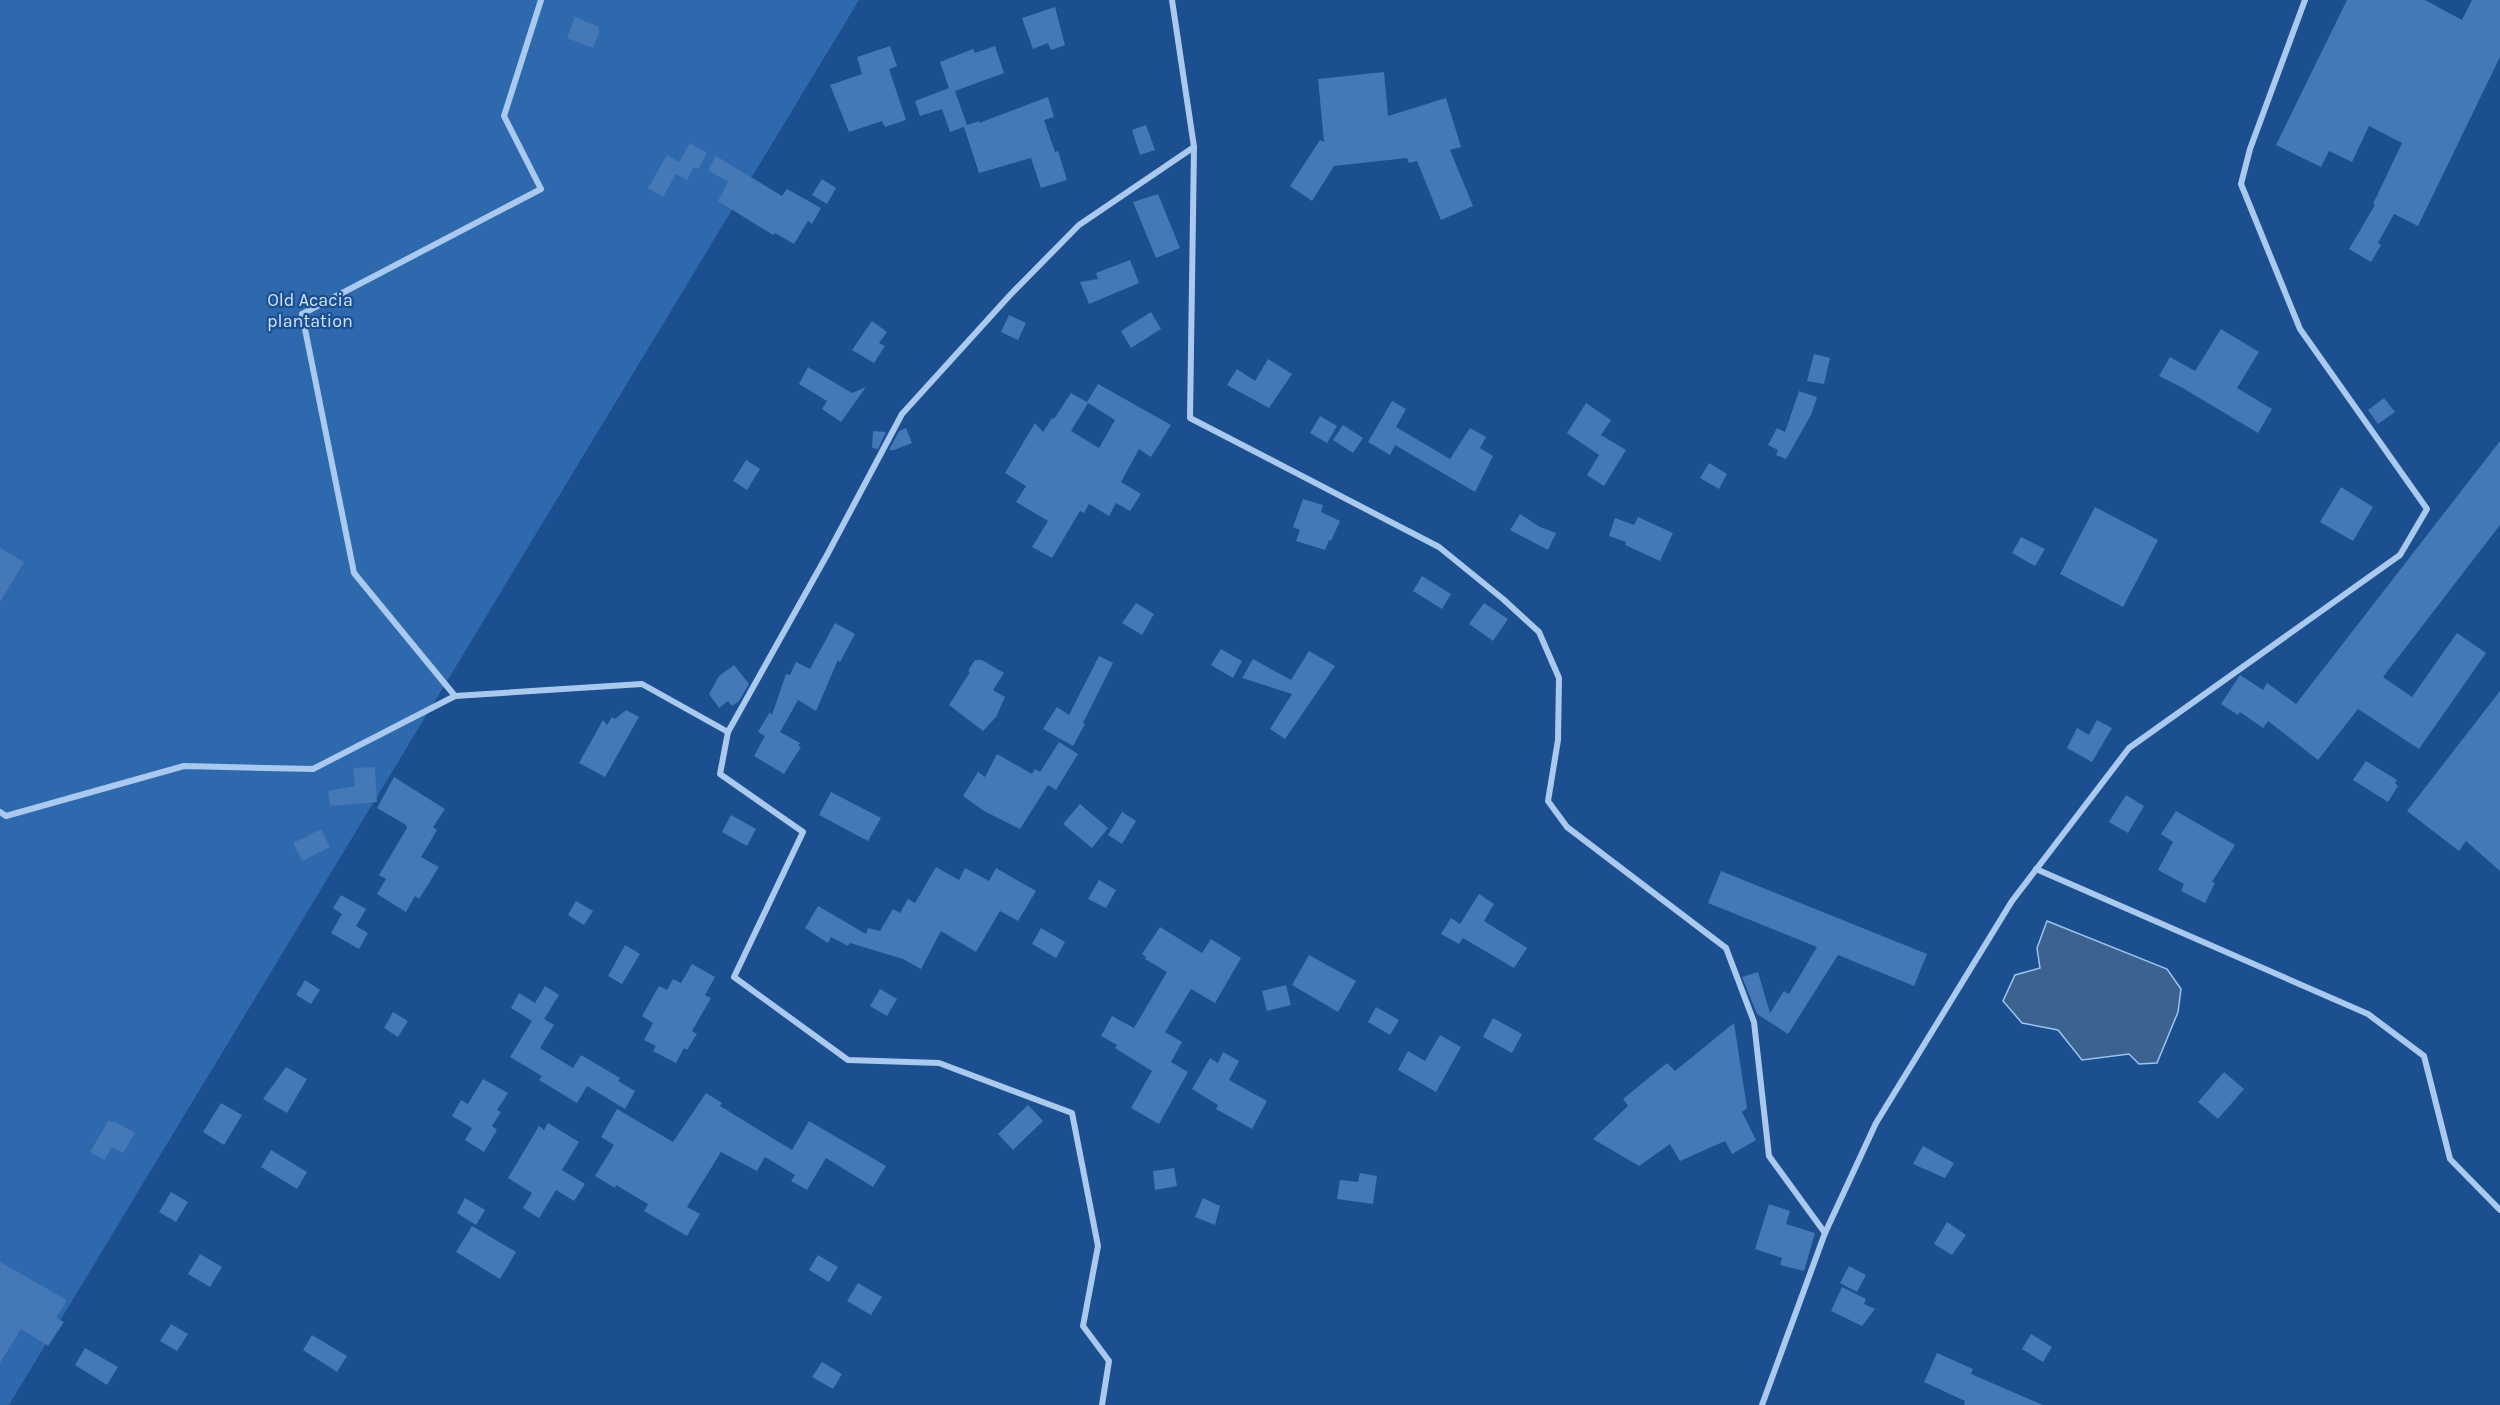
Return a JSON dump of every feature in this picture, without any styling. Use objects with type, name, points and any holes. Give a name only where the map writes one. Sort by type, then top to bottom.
[{"type":"street","points":[[454,696],[354,573],[302,314],[541,189],[504,116],[541,0]]},
{"type":"street","points":[[1172,0],[1194,147],[1190,418],[1439,547],[1503,598],[1539,632],[1559,678],[1558,740],[1548,801],[1567,827],[1726,948],[1754,1022],[1769,1156],[1825,1233]]},
{"type":"street","points":[[1762,1405],[1825,1233],[1876,1123],[2012,901],[2129,748],[2400,555],[2427,509],[2300,329],[2241,184],[2250,149],[2305,0]]},
{"type":"street","points":[[1102,1405],[1109,1361],[1083,1326],[1098,1246],[1072,1113],[939,1063],[848,1060],[734,977],[803,832],[720,774],[728,732],[827,555],[902,414],[1011,294],[1079,225],[1194,147]]},
{"type":"street","points":[[0,812],[6,816],[184,766],[313,770],[454,696],[642,684],[728,732]]},
{"type":"street","points":[[2036,869],[2368,1014],[2424,1056],[2450,1159],[2500,1210]]},
{"type":"green space","name":"Old Acacia plantation","points":[[0,0],[859,0],[9,1405],[0,1405]]},
{"type":"shaded area","points":[[2047,921],[2167,969],[2181,989],[2178,1012],[2157,1063],[2139,1064],[2129,1054],[2082,1060],[2058,1030],[2022,1023],[2003,1001],[2015,975],[2040,968],[2037,948]]},
{"type":"building","points":[[2347,0],[2425,0],[2462,20],[2472,0],[2500,0],[2500,57],[2418,226],[2394,214],[2378,243],[2381,245],[2371,262],[2349,249],[2375,205],[2373,204],[2402,143],[2369,126],[2352,162],[2329,151],[2321,167],[2276,145]]},
{"type":"building","points":[[1055,7],[1065,45],[1051,50],[1048,43],[1033,49],[1022,18]]},
{"type":"building","points":[[575,17],[599,27],[593,48],[567,38]]},
{"type":"building","points":[[890,46],[897,66],[889,69],[906,120],[885,127],[882,121],[849,132],[830,85],[862,74],[857,57]]},
{"type":"building","points":[[995,46],[1004,73],[955,91],[967,125],[979,121],[979,123],[1048,97],[1054,117],[1044,120],[1055,152],[1058,151],[1067,180],[1041,188],[1031,158],[979,173],[964,127],[950,132],[942,109],[920,116],[915,101],[949,88],[940,62],[973,49],[975,53]]},
{"type":"building","points":[[1384,72],[1388,116],[1446,98],[1461,147],[1450,150],[1473,206],[1441,220],[1417,161],[1409,163],[1407,158],[1334,166],[1312,201],[1290,186],[1320,140],[1324,142],[1318,79]]},
{"type":"building","points":[[1146,125],[1155,150],[1140,155],[1132,130]]},
{"type":"building","points":[[690,143],[707,153],[698,169],[694,167],[687,180],[676,174],[663,197],[648,188],[667,155],[679,162]]},
{"type":"building","points":[[716,156],[782,196],[787,189],[821,208],[812,224],[808,221],[794,244],[775,233],[773,235],[718,201],[728,182],[708,170]]},
{"type":"building","points":[[822,179],[836,188],[827,204],[812,195]]},
{"type":"building","points":[[1158,194],[1180,248],[1156,258],[1133,202]]},
{"type":"building","points":[[1130,260],[1139,283],[1089,304],[1080,282],[1098,279],[1096,273]]},
{"type":"building","points":[[1151,312],[1161,329],[1131,348],[1121,331]]},
{"type":"building","points":[[1009,315],[1026,323],[1018,340],[1001,332]]},
{"type":"building","points":[[872,321],[887,332],[879,343],[885,346],[874,363],[852,350]]},
{"type":"building","points":[[2221,329],[2259,352],[2237,388],[2272,409],[2258,433],[2159,376],[2170,357],[2195,371]]},
{"type":"building","points":[[1814,354],[1830,358],[1824,384],[1807,381]]},
{"type":"building","points":[[1268,359],[1292,374],[1269,408],[1227,385],[1237,369],[1255,381]]},
{"type":"building","points":[[808,367],[852,393],[866,387],[841,422],[822,409],[827,401],[799,384]]},
{"type":"building","points":[[1098,384],[1171,425],[1151,457],[1139,449],[1121,482],[1141,494],[1130,511],[1116,503],[1109,516],[1089,504],[1084,513],[1080,511],[1052,558],[1032,547],[1048,521],[1016,502],[1026,486],[1005,473],[1035,423],[1043,432],[1071,393],[1087,402]],"holes":[[[1088,403],[1115,420],[1099,448],[1071,431]]]},
{"type":"building","points":[[1799,391],[1817,397],[1811,415],[1786,459],[1776,455],[1778,450],[1768,445],[1777,428],[1785,432]]},
{"type":"building","points":[[2384,398],[2395,412],[2378,424],[2368,410]]},
{"type":"building","points":[[1392,401],[1406,409],[1396,427],[1450,459],[1470,428],[1486,437],[1480,448],[1493,456],[1475,492],[1395,445],[1390,455],[1368,442]]},
{"type":"building","points":[[1586,403],[1611,420],[1601,435],[1626,450],[1604,486],[1587,475],[1599,455],[1567,433]]},
{"type":"building","points":[[1320,416],[1337,426],[1327,443],[1310,433]]},
{"type":"building","points":[[1343,425],[1363,438],[1353,453],[1333,440]]},
{"type":"building","points":[[906,428],[912,443],[889,450],[899,431]]},
{"type":"building","points":[[873,431],[886,432],[878,449],[872,448]]},
{"type":"building","points":[[2500,441],[2500,525],[2383,677],[2412,697],[2457,633],[2486,653],[2419,749],[2358,709],[2318,760],[2268,721],[2263,728],[2240,712],[2238,715],[2221,704],[2240,675],[2263,690],[2267,683],[2296,704]]},
{"type":"building","points":[[746,460],[760,469],[747,490],[733,481]]},
{"type":"building","points":[[1709,463],[1727,474],[1719,489],[1700,478]]},
{"type":"building","points":[[2341,487],[2373,507],[2353,541],[2320,522]]},
{"type":"building","points":[[1303,499],[1323,505],[1321,512],[1340,521],[1325,550],[1296,541],[1300,530],[1293,527]]},
{"type":"building","points":[[2095,507],[2158,540],[2123,607],[2060,574]]},
{"type":"building","points":[[1520,514],[1540,527],[1556,533],[1548,550],[1510,530]]},
{"type":"building","points":[[1638,517],[1673,533],[1660,561],[1625,545],[1626,542],[1609,536],[1615,518],[1634,525]]},
{"type":"building","points":[[2021,537],[2045,549],[2035,566],[2012,553]]},
{"type":"building","points":[[0,548],[24,562],[0,602]]},
{"type":"building","points":[[1422,576],[1451,594],[1442,609],[1413,591]]},
{"type":"building","points":[[1136,603],[1154,614],[1142,635],[1122,623]]},
{"type":"building","points":[[1484,603],[1508,619],[1493,641],[1469,624]]},
{"type":"building","points":[[835,623],[855,634],[840,662],[838,660],[816,711],[798,700],[780,732],[800,743],[798,746],[801,747],[784,774],[754,756],[765,736],[758,732],[770,712],[772,715],[786,674],[790,675],[796,662],[810,669]]},
{"type":"building","points":[[1221,649],[1242,661],[1233,678],[1211,665]]},
{"type":"building","points":[[1309,651],[1335,666],[1285,739],[1270,729],[1292,694],[1242,678],[1253,659],[1291,680]]},
{"type":"building","points":[[1099,656],[1113,663],[1073,746],[1043,729],[1057,707],[1069,715]]},
{"type":"building","points":[[975,660],[982,660],[1004,673],[993,690],[1005,697],[996,717],[983,731],[949,705]]},
{"type":"building","points":[[734,665],[749,684],[739,701],[732,706],[728,701],[719,708],[709,694],[719,676]]},
{"type":"building","points":[[2500,691],[2500,871],[2466,841],[2459,851],[2407,811]]},
{"type":"building","points":[[626,710],[639,717],[605,777],[579,763],[603,720],[607,725],[612,717],[615,719]]},
{"type":"building","points":[[2097,720],[2112,728],[2092,762],[2067,748],[2077,728],[2089,735]]},
{"type":"building","points":[[1059,742],[1078,754],[1056,790],[1048,785],[1020,829],[984,811],[963,796],[978,772],[985,777],[997,754],[1032,774],[1035,769],[1040,772]]},
{"type":"building","points":[[2366,761],[2397,780],[2395,783],[2398,786],[2388,802],[2353,780]]},
{"type":"building","points":[[375,767],[377,802],[330,806],[328,791],[355,786],[353,768]]},
{"type":"building","points":[[394,777],[445,809],[433,827],[437,830],[421,857],[439,867],[419,899],[415,896],[406,912],[377,894],[386,879],[379,875],[407,828],[406,825],[377,808]]},
{"type":"building","points":[[831,792],[881,818],[868,841],[819,815]]},
{"type":"building","points":[[2126,795],[2144,806],[2128,833],[2109,822]]},
{"type":"building","points":[[1080,804],[1108,828],[1092,848],[1063,824]]},
{"type":"building","points":[[2176,811],[2235,845],[2212,882],[2215,883],[2205,903],[2181,891],[2184,884],[2158,870],[2173,842],[2161,834]]},
{"type":"building","points":[[1122,812],[1136,821],[1122,844],[1108,835]]},
{"type":"building","points":[[731,815],[756,829],[747,846],[722,832]]},
{"type":"building","points":[[321,829],[330,847],[302,861],[293,843]]},
{"type":"building","points":[[936,867],[959,880],[965,868],[989,881],[996,868],[1036,891],[1018,921],[1000,911],[976,952],[941,931],[921,969],[903,959],[850,943],[848,946],[831,937],[828,943],[805,928],[818,906],[866,934],[868,928],[880,931],[893,909],[900,913],[908,899],[915,903]]},
{"type":"building","points":[[1721,871],[1927,954],[1914,986],[1838,955],[1788,1034],[1757,1014],[1742,977],[1758,972],[1770,1013],[1784,991],[1789,994],[1817,947],[1708,903]]},
{"type":"building","points":[[1099,880],[1116,890],[1106,908],[1088,899]]},
{"type":"building","points":[[1479,894],[1494,904],[1484,921],[1527,948],[1514,968],[1463,938],[1459,944],[1441,934],[1451,918],[1460,924]]},
{"type":"building","points":[[341,895],[366,909],[356,926],[368,933],[359,949],[331,933],[342,914],[333,908]]},
{"type":"building","points":[[576,901],[593,911],[584,925],[568,915]]},
{"type":"building","points":[[1160,927],[1202,953],[1211,939],[1241,958],[1215,1003],[1191,989],[1165,1032],[1182,1042],[1171,1062],[1188,1072],[1159,1124],[1131,1108],[1152,1071],[1115,1048],[1117,1045],[1101,1036],[1112,1016],[1134,1028],[1167,972],[1145,959],[1146,957],[1142,954]]},
{"type":"building","points":[[1041,928],[1065,942],[1056,958],[1032,944]]},
{"type":"building","points":[[625,945],[640,954],[622,984],[608,976]]},
{"type":"building","points":[[1309,955],[1356,981],[1338,1012],[1292,985]]},
{"type":"building","points":[[692,964],[715,977],[705,995],[711,998],[692,1031],[697,1034],[687,1050],[684,1048],[676,1063],[653,1051],[656,1046],[644,1040],[653,1023],[642,1016],[659,986],[667,990],[673,979],[681,983]]},
{"type":"building","points":[[305,980],[320,990],[311,1004],[296,995]]},
{"type":"building","points":[[1286,985],[1291,1005],[1267,1011],[1262,991]]},
{"type":"building","points":[[545,986],[559,995],[544,1019],[554,1025],[540,1048],[573,1068],[581,1055],[620,1078],[618,1081],[635,1091],[625,1109],[587,1086],[577,1103],[539,1080],[542,1076],[510,1057],[532,1021],[511,1008],[519,993],[535,1003]]},
{"type":"building","points":[[880,989],[897,999],[887,1016],[870,1006]]},
{"type":"building","points":[[1376,1007],[1399,1020],[1390,1035],[1368,1022]]},
{"type":"building","points":[[393,1012],[408,1021],[398,1037],[384,1028]]},
{"type":"building","points":[[1493,1018],[1522,1034],[1512,1053],[1483,1037]]},
{"type":"building","points":[[1734,1023],[1747,1108],[1742,1112],[1756,1140],[1732,1154],[1725,1141],[1680,1161],[1670,1144],[1639,1166],[1593,1139],[1628,1106],[1623,1099],[1667,1063],[1675,1071]]},
{"type":"building","points":[[1440,1035],[1461,1047],[1436,1092],[1398,1070],[1408,1051],[1425,1061]]},
{"type":"building","points":[[1223,1052],[1239,1061],[1229,1080],[1267,1101],[1252,1129],[1216,1109],[1218,1105],[1192,1089],[1210,1058],[1218,1063]]},
{"type":"building","points":[[286,1067],[307,1079],[287,1113],[263,1099]]},
{"type":"building","points":[[2224,1072],[2244,1089],[2218,1119],[2198,1102]]},
{"type":"building","points":[[483,1079],[508,1093],[497,1110],[501,1112],[492,1126],[497,1130],[484,1152],[465,1140],[472,1128],[452,1116],[461,1100],[468,1104]]},
{"type":"building","points":[[706,1093],[722,1103],[720,1106],[792,1150],[809,1121],[886,1166],[873,1187],[826,1158],[807,1190],[791,1181],[795,1175],[765,1157],[757,1171],[721,1152],[687,1207],[700,1214],[687,1236],[644,1211],[648,1204],[616,1185],[615,1188],[595,1176],[614,1145],[601,1137],[617,1109],[673,1142]]},
{"type":"building","points":[[221,1103],[242,1115],[224,1145],[203,1132]]},
{"type":"building","points":[[1028,1105],[1043,1121],[1013,1150],[998,1134]]},
{"type":"building","points":[[109,1120],[135,1133],[123,1153],[112,1147],[104,1160],[90,1152]]},
{"type":"building","points":[[548,1123],[579,1142],[562,1170],[585,1184],[574,1201],[556,1190],[539,1218],[523,1208],[532,1193],[508,1178],[539,1126],[544,1130]]},
{"type":"building","points":[[1923,1146],[1954,1163],[1945,1178],[1913,1164]]},
{"type":"building","points":[[271,1150],[307,1172],[297,1189],[261,1167]]},
{"type":"building","points":[[1174,1168],[1177,1186],[1155,1190],[1153,1171]]},
{"type":"building","points":[[1360,1173],[1377,1176],[1373,1204],[1337,1199],[1340,1180],[1358,1182]]},
{"type":"building","points":[[171,1192],[188,1202],[176,1222],[159,1212]]},
{"type":"building","points":[[465,1198],[485,1210],[476,1225],[457,1213]]},
{"type":"building","points":[[1203,1198],[1220,1206],[1215,1225],[1195,1217]]},
{"type":"building","points":[[1769,1204],[1790,1211],[1786,1224],[1815,1233],[1804,1271],[1780,1265],[1782,1258],[1755,1249]]},
{"type":"building","points":[[1947,1222],[1966,1235],[1952,1255],[1934,1244]]},
{"type":"building","points":[[472,1226],[516,1252],[500,1279],[456,1252]]},
{"type":"building","points":[[200,1254],[222,1267],[210,1287],[188,1274]]},
{"type":"building","points":[[818,1255],[838,1267],[829,1282],[809,1270]]},
{"type":"building","points":[[0,1262],[67,1300],[56,1318],[64,1322],[48,1346],[21,1329],[0,1363]]},
{"type":"building","points":[[1849,1266],[1866,1275],[1857,1292],[1840,1283]]},
{"type":"building","points":[[858,1283],[882,1297],[871,1315],[847,1301]]},
{"type":"building","points":[[1842,1287],[1866,1299],[1864,1304],[1875,1309],[1862,1326],[1831,1311]]},
{"type":"building","points":[[171,1324],[188,1334],[177,1351],[160,1341]]},
{"type":"building","points":[[2031,1334],[2052,1347],[2043,1362],[2022,1349]]},
{"type":"building","points":[[312,1335],[347,1356],[337,1372],[303,1350]]},
{"type":"building","points":[[85,1348],[118,1367],[107,1385],[75,1365]]},
{"type":"building","points":[[1937,1353],[1973,1369],[1971,1374],[2043,1405],[1964,1405],[1965,1401],[1924,1382]]},
{"type":"building","points":[[822,1362],[842,1374],[833,1389],[812,1377]]}]
